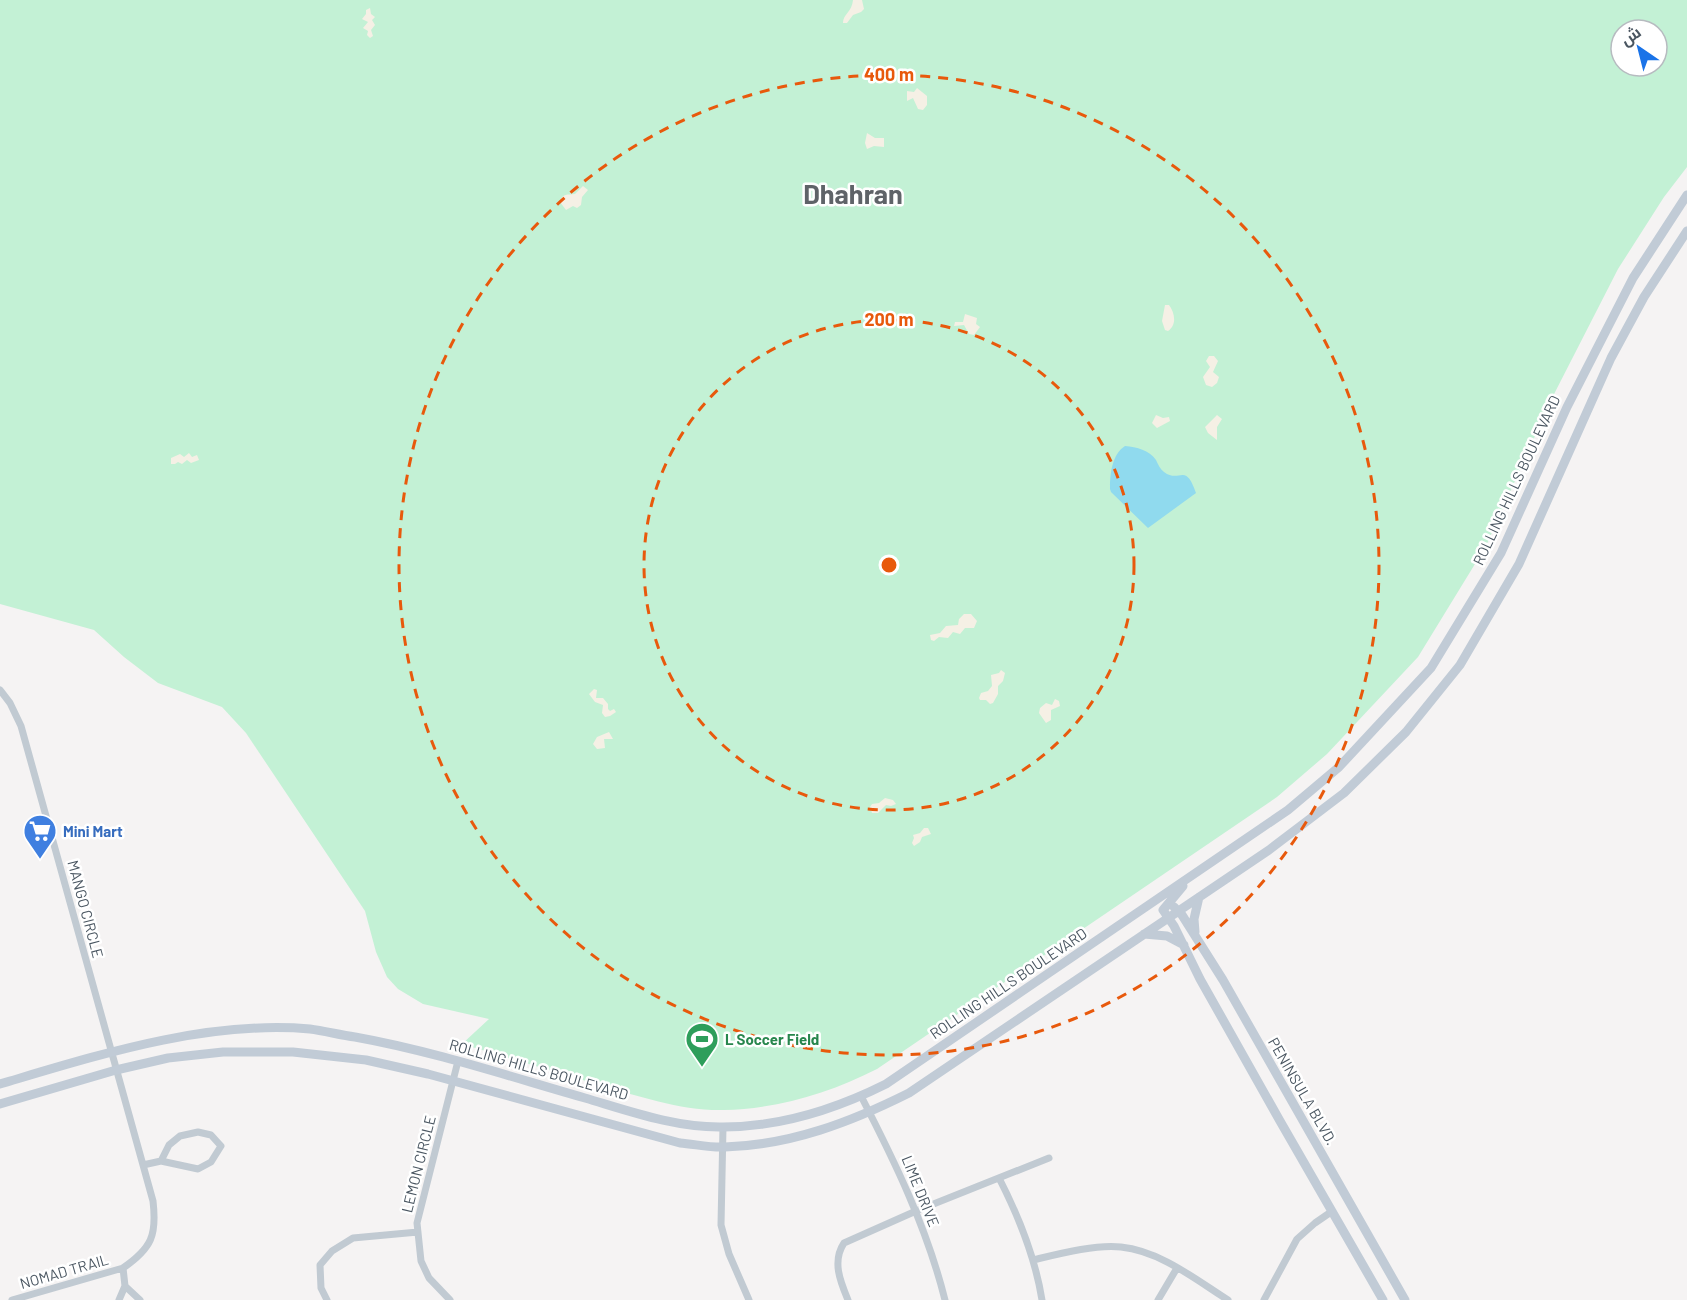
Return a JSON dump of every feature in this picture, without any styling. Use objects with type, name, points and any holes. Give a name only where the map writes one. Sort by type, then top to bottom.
[{"type":"main road","name":"ROLLING HILLS BOULEVARD","points":[[0,1083],[111,1052],[227,1029],[309,1029],[401,1046],[682,1124],[723,1127],[764,1123],[826,1111],[886,1084],[1288,810],[1339,767],[1431,668],[1501,554],[1567,407],[1633,278],[1687,195]]},
{"type":"main road","points":[[0,1104],[116,1070],[168,1058],[223,1052],[293,1052],[366,1060],[680,1143],[723,1148],[804,1136],[869,1113],[909,1093],[1269,850],[1344,792],[1406,732],[1460,665],[1519,564],[1611,358],[1644,297],[1687,231]]},
{"type":"main road","points":[[1190,877],[1163,909],[1167,918],[1383,1300]]},
{"type":"main road","points":[[1196,935],[1194,919],[1199,897]]},
{"type":"main road","points":[[1150,904],[1167,904]]},
{"type":"main road","name":"PENINSULA BLVD.","points":[[1167,904],[1172,904],[1196,935],[1405,1300]]},
{"type":"main road","points":[[1144,934],[1167,936],[1184,945]]},
{"type":"main road","points":[[1014,997],[1025,1014]]},
{"type":"street","name":"MANGO CIRCLE","points":[[0,690],[10,703],[21,726],[116,1070]]},
{"type":"street","name":"LEMON CIRCLE","points":[[450,1300],[429,1278],[421,1261],[418,1232],[420,1208],[458,1061]]},
{"type":"street","name":"NOMAD TRAIL","points":[[12,1300],[123,1268],[138,1258],[150,1241],[156,1223],[153,1201],[116,1070]]},
{"type":"street","name":"LIME DRIVE","points":[[861,1096],[895,1162],[916,1211],[945,1300]]},
{"type":"street","points":[[723,1127],[721,1225],[729,1254],[749,1300]]},
{"type":"street","points":[[143,1165],[161,1161],[198,1169],[211,1162],[221,1146],[211,1135],[198,1132],[180,1136],[169,1146],[161,1161]]},
{"type":"street","points":[[848,1300],[838,1267],[838,1252],[844,1243],[916,1211],[1048,1158]]},
{"type":"street","points":[[999,1178],[1020,1218],[1034,1260],[1042,1300]]},
{"type":"street","points":[[1264,1300],[1297,1239],[1315,1222],[1332,1212]]},
{"type":"street","points":[[327,1300],[321,1288],[320,1265],[332,1251],[353,1238],[418,1232]]},
{"type":"street","points":[[1034,1260],[1071,1251],[1118,1246],[1154,1255],[1228,1300]]},
{"type":"street","name":"NOMAD TRAIL","points":[[119,1300],[125,1286],[123,1268]]},
{"type":"street","points":[[1158,1300],[1177,1268]]},
{"type":"street","points":[[125,1286],[140,1300]]},
{"type":"green space","points":[[0,0],[1687,0],[1687,167],[1664,197],[1618,269],[1551,400],[1486,546],[1418,657],[1327,754],[1277,797],[877,1069],[859,1078],[783,1103],[744,1109],[708,1110],[645,1098],[462,1044],[489,1019],[423,1004],[398,989],[387,977],[376,952],[365,911],[246,733],[222,707],[158,683],[94,630],[0,604]]},
{"type":"sand","points":[[853,0],[862,0],[864,9],[853,15],[847,23],[843,23],[844,17]]},
{"type":"sand","points":[[370,8],[371,14],[375,17],[372,20],[375,25],[371,30],[373,36],[370,38],[367,35],[368,31],[363,28],[368,22],[362,19],[366,10]]},
{"type":"sand","points":[[917,88],[927,96],[927,105],[923,110],[918,109],[913,98],[907,101],[907,91],[914,92]]},
{"type":"sand","points":[[867,133],[875,138],[884,138],[884,147],[874,146],[867,149],[865,143]]},
{"type":"sand","points":[[583,186],[588,190],[582,197],[581,205],[566,210],[560,202],[562,197],[575,194]]},
{"type":"sand","points":[[1165,305],[1169,305],[1174,319],[1173,326],[1168,331],[1165,330],[1162,321]]},
{"type":"sand","points":[[965,314],[977,318],[976,324],[980,327],[974,335],[969,334],[964,325],[954,326],[955,322],[963,322]]},
{"type":"sand","points":[[1209,356],[1214,356],[1218,361],[1213,372],[1219,377],[1217,383],[1212,387],[1206,385],[1203,377],[1210,367],[1206,361]]},
{"type":"sand","points":[[1156,415],[1163,418],[1169,417],[1170,421],[1157,428],[1152,423]]},
{"type":"sand","points":[[1217,415],[1222,419],[1217,427],[1217,440],[1208,433],[1205,427]]},
{"type":"sand","points":[[189,453],[192,457],[197,455],[199,460],[191,463],[187,460],[182,464],[178,462],[171,464],[171,458],[180,454],[184,457]]},
{"type":"sand","points":[[964,614],[971,614],[977,621],[974,628],[965,628],[960,634],[953,632],[948,638],[939,637],[934,641],[931,640],[930,635],[940,633],[946,626],[958,625],[959,619]]},
{"type":"sand","points":[[1001,670],[1005,673],[993,703],[980,700],[981,693],[988,691],[992,686],[991,675]]},
{"type":"sand","points":[[594,689],[597,690],[596,698],[603,698],[608,704],[608,709],[610,711],[614,709],[616,712],[605,717],[602,713],[603,705],[595,702],[589,694]]},
{"type":"sand","points":[[1055,699],[1059,701],[1060,706],[1051,710],[1051,720],[1046,723],[1039,713],[1040,708],[1046,703],[1052,705]]},
{"type":"sand","points":[[609,732],[613,739],[604,739],[605,748],[597,749],[593,744],[597,737]]},
{"type":"sand","points":[[885,798],[893,800],[896,804],[886,805],[878,813],[872,813],[870,807],[872,804],[879,803]]},
{"type":"sand","points":[[924,828],[928,828],[931,834],[922,837],[920,842],[914,846],[913,835],[920,833]]},
{"type":"water","points":[[1125,446],[1146,451],[1163,471],[1170,475],[1185,475],[1189,478],[1196,493],[1148,528],[1110,489],[1111,471],[1115,459]]},
{"type":"place","name":"Mini Mart","points":[[40,860]]},
{"type":"place","name":"L Soccer Field","points":[[702,1068]]},
{"type":"district","name":"Dhahran","points":[[853,193]]}]
